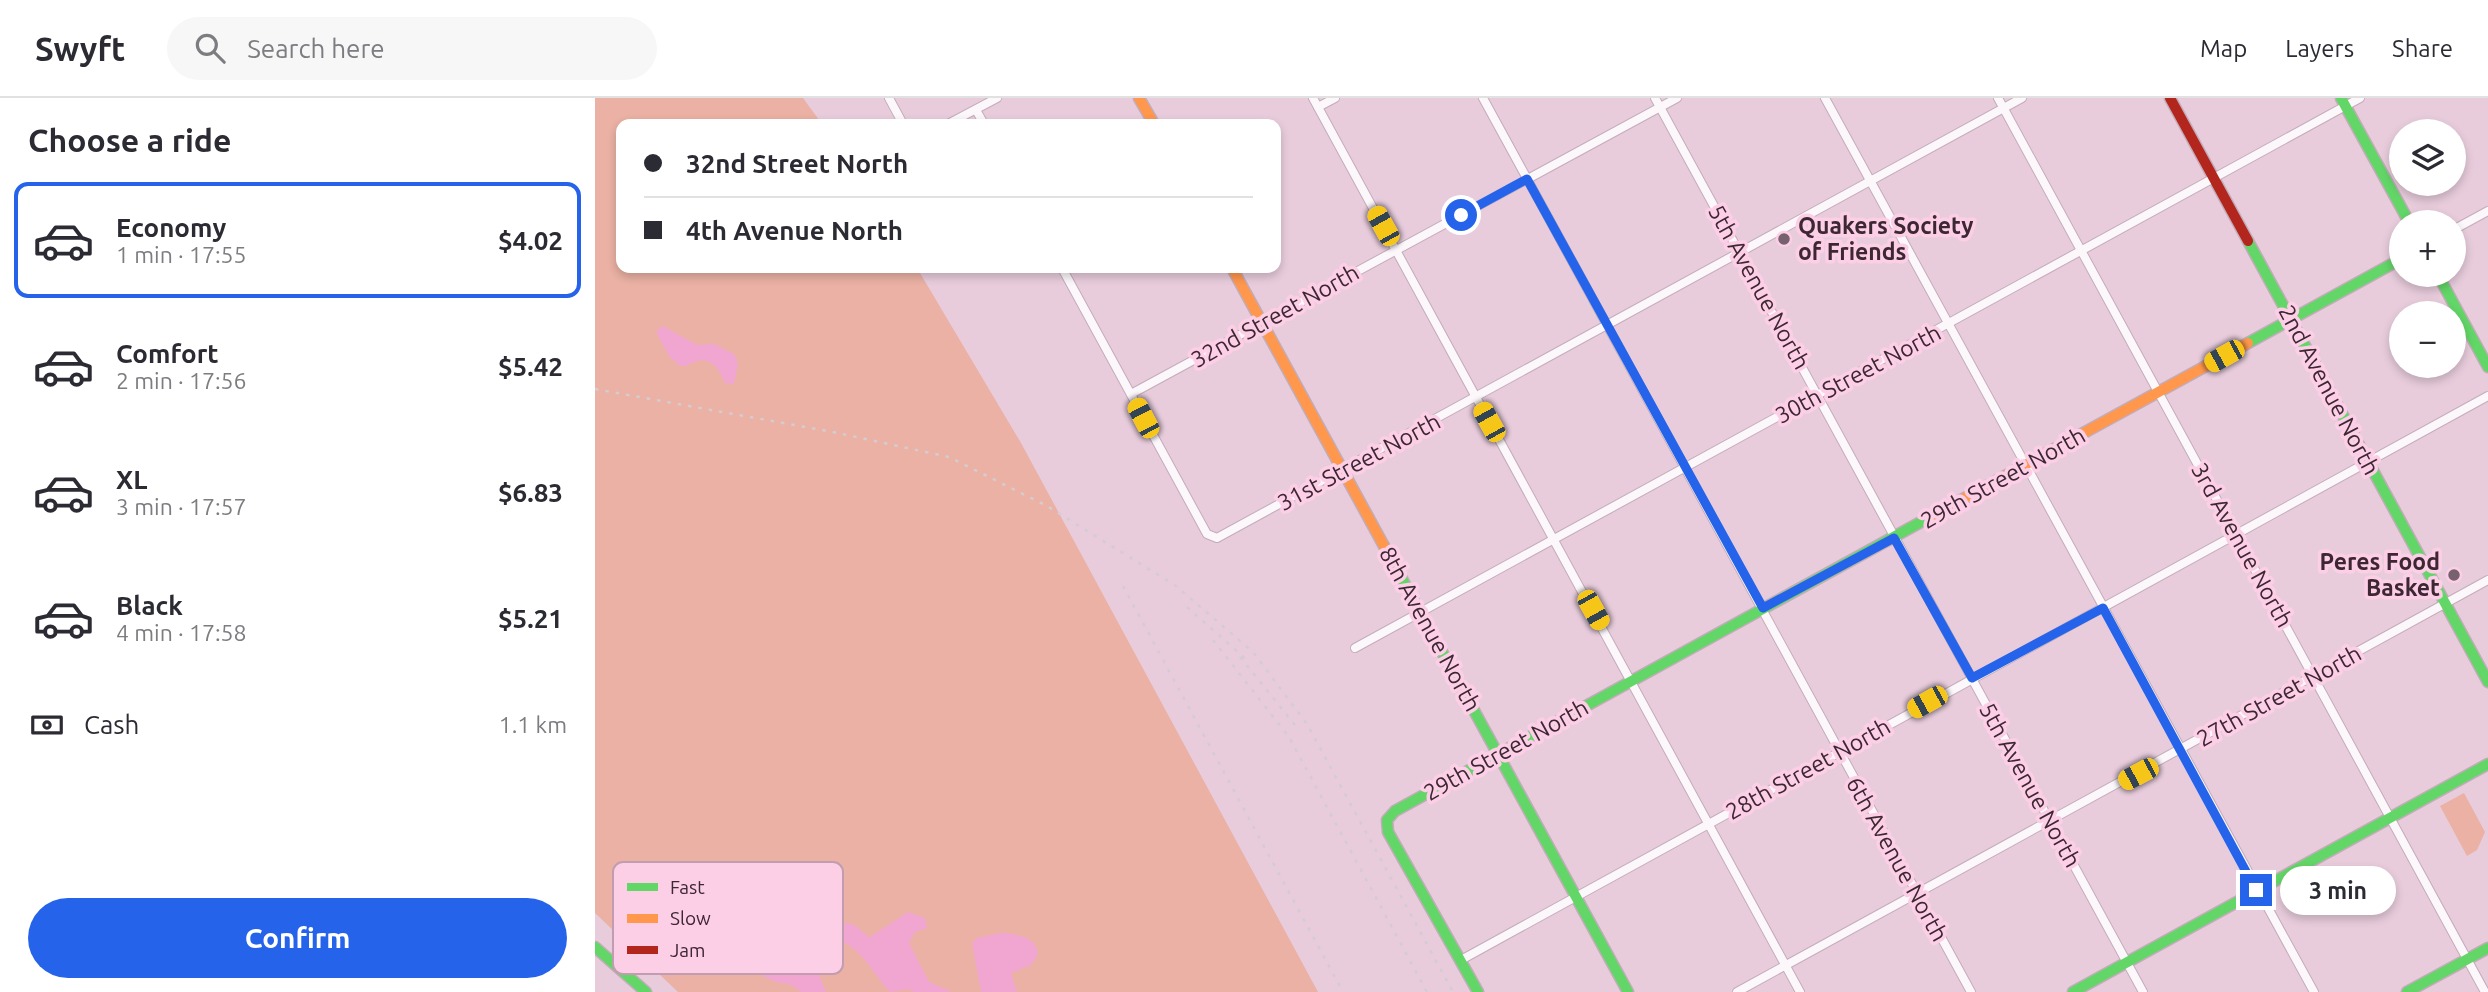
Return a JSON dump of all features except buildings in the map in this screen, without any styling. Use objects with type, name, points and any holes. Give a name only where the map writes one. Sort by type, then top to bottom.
[{"type":"street","points":[[889,98],[900,119]]},
{"type":"street","points":[[958,119],[997,98]]},
{"type":"street","points":[[1139,98],[1151,119]]},
{"type":"street","points":[[1313,98],[1800,992]]},
{"type":"street","points":[[1318,107],[1335,98]]},
{"type":"street","name":"6th Avenue North","points":[[1483,98],[1971,992]]},
{"type":"street","name":"5th Avenue North","points":[[1655,98],[2143,992]]},
{"type":"street","name":"32nd Street North","points":[[1131,394],[1677,98]]},
{"type":"street","points":[[1825,98],[2314,992]]},
{"type":"street","name":"3rd Avenue North","points":[[1998,98],[2485,992]]},
{"type":"street","name":"31st Street North","points":[[1131,394],[1211,538],[1217,538],[1871,183],[2022,98]]},
{"type":"street","name":"2nd Avenue North","points":[[2170,98],[2488,682]]},
{"type":"street","name":"30th Street North","points":[[1355,648],[1950,324],[2214,178],[2343,102],[2360,98]]},
{"type":"street","points":[[2343,102],[2402,210]]},
{"type":"street","points":[[976,110],[981,119]]},
{"type":"street","points":[[2466,223],[2488,211]]},
{"type":"street","name":"29th Street North","points":[[1461,960],[1388,832],[1387,820],[1395,811],[2389,266]]},
{"type":"street","points":[[1065,273],[1131,394]]},
{"type":"street","name":"8th Avenue North","points":[[1235,273],[1628,992]]},
{"type":"street","points":[[2445,287],[2488,367]]},
{"type":"street","name":"28th Street North","points":[[1461,960],[2488,396]]},
{"type":"street","name":"27th Street North","points":[[1737,992],[2181,751],[2488,580]]},
{"type":"street","points":[[2073,992],[2488,764]]},
{"type":"street","points":[[595,947],[613,963]]},
{"type":"street","points":[[2407,992],[2488,948]]},
{"type":"street","points":[[1461,960],[1478,992]]},
{"type":"street","points":[[626,974],[646,992]]},
{"type":"shaded area","points":[[595,98],[803,98],[818,119],[616,119],[616,273],[920,273],[1021,443],[1318,992],[678,992],[659,974],[843,974],[843,862],[613,862],[613,930],[595,913]]},
{"type":"shaded area","points":[[663,326],[697,345],[714,344],[734,354],[738,363],[734,384],[725,383],[714,365],[705,360],[680,366],[669,356],[657,334],[657,330]]},
{"type":"shaded area","points":[[2464,793],[2485,832],[2477,850],[2467,856],[2440,806]]},
{"type":"shaded area","points":[[908,912],[925,918],[927,928],[915,932],[909,943],[929,982],[952,992],[913,992],[909,989],[890,992],[856,950],[843,942],[843,924],[854,925],[870,937]]},
{"type":"shaded area","points":[[1001,933],[1025,937],[1034,944],[1038,955],[1031,965],[1011,973],[1017,992],[981,992],[972,943],[977,938]]},
{"type":"shaded area","points":[[761,974],[818,974],[826,992],[801,992],[793,986]]},
{"type":"railway","points":[[595,389],[833,432],[949,457],[1047,506],[1176,586],[1253,652],[1307,724],[1453,992]]},
{"type":"railway","points":[[1123,586],[1343,992]]},
{"type":"railway","points":[[1187,607],[1248,661]]},
{"type":"railway","points":[[1213,640],[1289,737],[1427,992]]},
{"type":"railway","points":[[1240,657],[1295,725]]},
{"type":"traffic: fast","points":[[2341,98],[2402,210]]},
{"type":"traffic: fast","points":[[2248,241],[2488,682]]},
{"type":"traffic: fast","points":[[2248,343],[2389,266]]},
{"type":"traffic: fast","points":[[2445,287],[2488,367]]},
{"type":"traffic: fast","points":[[1478,992],[1388,832],[1387,820],[1395,811],[1930,517]]},
{"type":"traffic: fast","points":[[1384,546],[1628,992]]},
{"type":"traffic: fast","points":[[2073,992],[2488,764]]},
{"type":"traffic: fast","points":[[595,947],[613,963]]},
{"type":"traffic: fast","points":[[2407,992],[2488,948]]},
{"type":"traffic: fast","points":[[626,974],[646,992]]},
{"type":"traffic: slow","points":[[1139,98],[1151,119]]},
{"type":"traffic: slow","points":[[1235,273],[1384,546]]},
{"type":"traffic: slow","points":[[1930,517],[2248,343]]},
{"type":"traffic: jam","points":[[2170,98],[2248,241]]},
{"type":"place","name":"Quakers Society of Friends","points":[[1784,239]]},
{"type":"place","name":"Peres Food Basket","points":[[2454,575]]},
{"type":"route","points":[[1461,215],[1527,179],[1763,608],[1894,538],[1972,678],[2103,608],[2256,890]]}]
